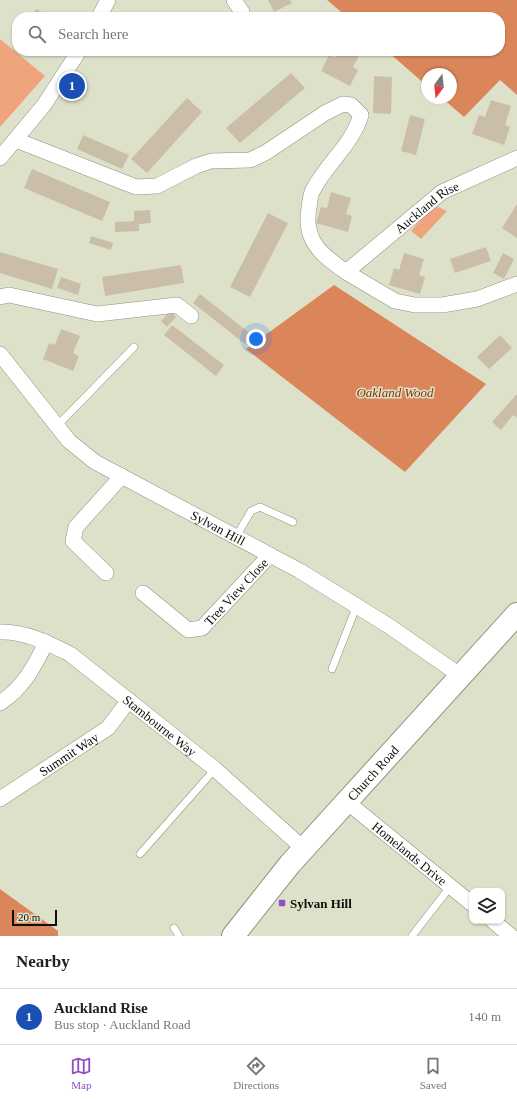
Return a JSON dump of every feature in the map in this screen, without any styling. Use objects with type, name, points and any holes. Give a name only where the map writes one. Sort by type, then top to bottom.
[{"type":"main road","name":"Church Road","points":[[233,936],[304,848],[517,614]]},
{"type":"street","points":[[101,12],[108,0]]},
{"type":"street","points":[[0,158],[44,105],[76,56]]},
{"type":"street","points":[[16,140],[136,187],[157,186],[196,166],[211,161],[250,160],[265,153],[325,113],[344,104],[351,105],[360,115],[355,131],[312,191],[307,217],[312,241],[324,257],[395,301],[415,305],[442,305],[477,300],[517,284]]},
{"type":"street","name":"Auckland Rise","points":[[346,272],[442,192],[517,158]]},
{"type":"street","points":[[0,297],[9,295],[97,314],[177,305],[191,316]]},
{"type":"street","name":"Sylvan Hill","points":[[0,354],[69,441],[95,462],[270,555],[357,605],[461,676]]},
{"type":"street","points":[[106,573],[72,542],[76,528],[122,476]]},
{"type":"street","name":"Tree View Close","points":[[143,593],[188,630],[202,628],[270,555]]},
{"type":"street","name":"Stambourne Way","points":[[0,632],[27,635],[46,642],[70,654],[215,769],[304,848]]},
{"type":"street","points":[[0,703],[20,688],[36,664],[46,642]]},
{"type":"street","name":"Summit Way","points":[[0,799],[108,728],[129,700]]},
{"type":"street","name":"Homelands Drive","points":[[347,802],[469,902]]},
{"type":"street","points":[[497,924],[511,936]]},
{"type":"lane","points":[[57,426],[134,347]]},
{"type":"lane","points":[[236,537],[251,511],[260,507],[293,522]]},
{"type":"lane","points":[[332,669],[357,605]]},
{"type":"lane","points":[[140,854],[215,769]]},
{"type":"lane","points":[[412,936],[450,887]]},
{"type":"lane","points":[[174,928],[179,936]]},
{"type":"shaded area","points":[[0,39],[12,49],[12,56],[21,56],[45,76],[0,127]]},
{"type":"shaded area","points":[[434,205],[447,211],[421,239],[411,231]]},
{"type":"green space","points":[[327,0],[517,0],[517,95],[500,80],[464,117],[449,104],[457,104],[457,68],[421,68],[421,81],[393,56],[505,56],[505,12],[341,12]]},
{"type":"green space","name":"Oakland Wood","points":[[334,285],[486,384],[405,472],[246,349]]},
{"type":"green space","points":[[0,889],[58,931],[58,936],[0,936]]},
{"type":"building","points":[[268,0],[290,0],[292,3],[274,12]]},
{"type":"building","points":[[36,9],[42,12],[34,12]]},
{"type":"building","points":[[328,56],[335,58],[336,56],[359,56],[353,67],[358,70],[350,86],[321,71]]},
{"type":"building","points":[[291,73],[305,88],[240,143],[226,128]]},
{"type":"building","points":[[374,76],[392,77],[391,114],[373,113]]},
{"type":"building","points":[[187,98],[202,112],[147,173],[131,159]]},
{"type":"building","points":[[491,100],[511,106],[505,125],[510,127],[504,145],[472,134],[479,115],[485,117]]},
{"type":"building","points":[[410,115],[425,119],[416,155],[401,151]]},
{"type":"building","points":[[83,135],[129,155],[122,169],[77,149]]},
{"type":"building","points":[[32,169],[110,202],[102,221],[24,188]]},
{"type":"building","points":[[331,192],[351,198],[346,214],[352,216],[348,232],[316,223],[321,207],[327,208]]},
{"type":"building","points":[[517,204],[517,238],[502,228]]},
{"type":"building","points":[[150,210],[151,223],[139,224],[139,231],[115,232],[115,222],[134,221],[134,211]]},
{"type":"building","points":[[268,213],[288,223],[250,297],[230,287]]},
{"type":"building","points":[[91,236],[113,243],[111,250],[89,243]]},
{"type":"building","points":[[486,247],[491,261],[455,273],[450,259]]},
{"type":"building","points":[[0,252],[58,269],[52,289],[0,273]]},
{"type":"building","points":[[404,253],[424,259],[419,275],[425,277],[420,294],[389,285],[394,268],[399,270]]},
{"type":"building","points":[[503,253],[514,259],[504,279],[493,273]]},
{"type":"building","points":[[181,265],[184,283],[105,296],[102,277]]},
{"type":"building","points":[[61,277],[81,284],[78,295],[57,288]]},
{"type":"building","points":[[200,294],[252,335],[245,344],[193,303]]},
{"type":"building","points":[[170,311],[176,317],[167,327],[161,321]]},
{"type":"building","points":[[172,325],[224,365],[216,376],[164,335]]},
{"type":"building","points":[[61,329],[80,336],[73,353],[79,356],[73,371],[43,359],[49,343],[55,345]]},
{"type":"building","points":[[500,335],[512,348],[489,369],[477,357]]},
{"type":"building","points":[[517,394],[517,418],[513,415],[501,430],[492,422]]},
{"type":"place","name":"Auckland Rise","points":[[72,86]]},
{"type":"place","name":"Sylvan Hill","points":[[282,903]]}]
